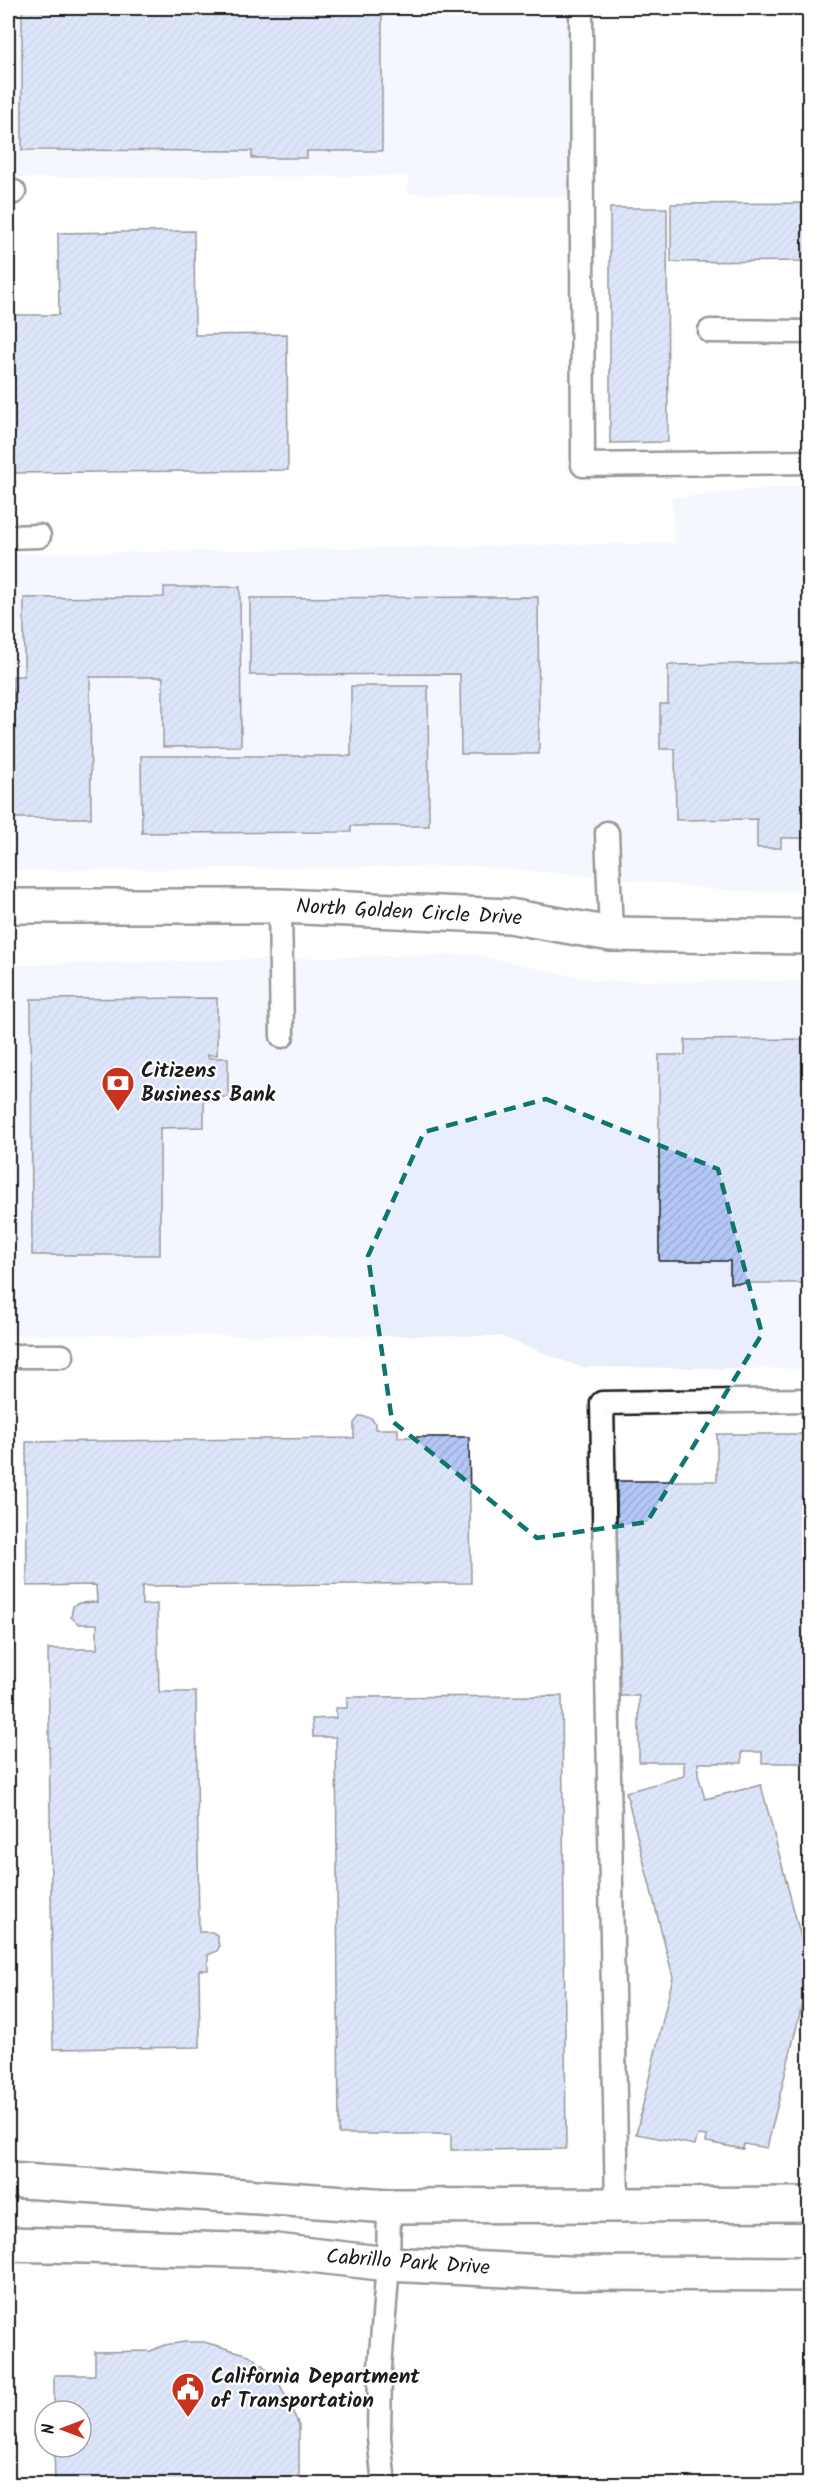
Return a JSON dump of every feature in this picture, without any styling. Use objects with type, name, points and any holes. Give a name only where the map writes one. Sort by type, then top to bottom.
[{"type":"street","name":"North Golden Circle Drive","points":[[8,906],[280,906],[509,916],[611,934],[810,937]]},
{"type":"street","points":[[8,2180],[389,2206],[810,2204]]},
{"type":"street","name":"Cabrillo Park Drive","points":[[8,2244],[276,2251],[388,2265],[568,2273],[810,2274]]},
{"type":"lane","points":[[581,8],[583,465],[810,462]]},
{"type":"lane","points":[[710,331],[810,332]]},
{"type":"lane","points":[[8,537],[39,536]]},
{"type":"lane","points":[[607,833],[611,934]]},
{"type":"lane","points":[[280,906],[282,1036]]},
{"type":"lane","points":[[8,1356],[62,1356]]},
{"type":"lane","points":[[617,2206],[602,1403],[810,1400]]},
{"type":"lane","points":[[384,2484],[379,2414],[380,2367],[388,2265],[389,2206]]},
{"type":"highlighted area","points":[[546,1099],[718,1169],[762,1334],[647,1522],[537,1538],[392,1421],[368,1256],[424,1132]]},
{"type":"shaded area","points":[[8,8],[572,8],[573,197],[408,194],[408,176],[8,178]]},
{"type":"shaded area","points":[[809,484],[809,892],[727,891],[471,866],[8,871],[8,554],[675,543],[671,498]]},
{"type":"shaded area","points":[[472,954],[597,981],[809,981],[809,1369],[580,1367],[500,1336],[8,1335],[8,965]]},
{"type":"building","points":[[22,8],[382,8],[382,151],[307,151],[307,158],[252,158],[252,151],[22,150]]},
{"type":"building","points":[[810,203],[810,261],[671,262],[671,204]]},
{"type":"building","points":[[610,208],[667,208],[668,442],[610,443]]},
{"type":"building","points":[[194,231],[195,335],[287,334],[288,470],[11,473],[10,315],[59,315],[58,233]]},
{"type":"building","points":[[164,587],[240,587],[241,746],[163,747],[163,677],[90,677],[91,818],[14,818],[13,676],[24,676],[24,598],[164,597]]},
{"type":"building","points":[[538,597],[539,754],[461,754],[460,674],[250,675],[250,598]]},
{"type":"building","points":[[810,663],[810,838],[781,838],[781,848],[757,848],[757,819],[676,820],[675,749],[660,749],[660,704],[668,704],[668,665]]},
{"type":"building","points":[[351,686],[428,686],[429,826],[351,826],[351,832],[142,833],[141,756],[351,756]]},
{"type":"building","name":"Citizens Business Bank","points":[[217,998],[217,1055],[208,1055],[208,1058],[228,1058],[228,1097],[206,1097],[206,1091],[204,1091],[204,1127],[160,1128],[160,1255],[32,1255],[31,999]]},
{"type":"building","points":[[810,1039],[810,1259],[803,1259],[803,1283],[730,1283],[730,1261],[659,1261],[659,1055],[685,1055],[685,1040]]},
{"type":"building","points":[[360,1416],[371,1418],[375,1423],[375,1429],[398,1429],[398,1437],[469,1437],[471,1583],[142,1586],[142,1605],[157,1604],[159,1692],[196,1692],[199,1932],[212,1932],[217,1935],[219,1947],[217,1951],[208,1955],[208,1970],[199,1970],[200,2047],[53,2049],[48,1649],[97,1649],[97,1624],[79,1624],[71,1617],[73,1606],[79,1603],[97,1602],[96,1585],[27,1586],[26,1442],[354,1438],[354,1423]]},
{"type":"building","points":[[717,1434],[810,1434],[810,1763],[762,1763],[762,1752],[742,1752],[742,1763],[698,1763],[698,1775],[705,1799],[761,1785],[810,1972],[767,2148],[744,2144],[743,2149],[706,2142],[707,2136],[698,2135],[695,2145],[636,2134],[673,1977],[626,1792],[684,1776],[684,1762],[639,1762],[639,1696],[617,1696],[617,1481],[717,1481]]},
{"type":"building","points":[[562,1696],[566,2149],[451,2150],[451,2134],[339,2134],[336,1737],[313,1737],[312,1719],[336,1718],[336,1708],[347,1708],[347,1697]]},
{"type":"building","name":"California Department of Transportation","points":[[204,2342],[249,2355],[266,2368],[279,2383],[299,2425],[299,2484],[55,2484],[54,2459],[93,2459],[93,2399],[54,2399],[54,2375],[95,2375],[95,2352],[151,2351],[164,2345]]},
{"type":"place","name":"Citizens Business Bank","points":[[118,1112]]},
{"type":"place","name":"California Department of Transportation","points":[[188,2418]]}]
